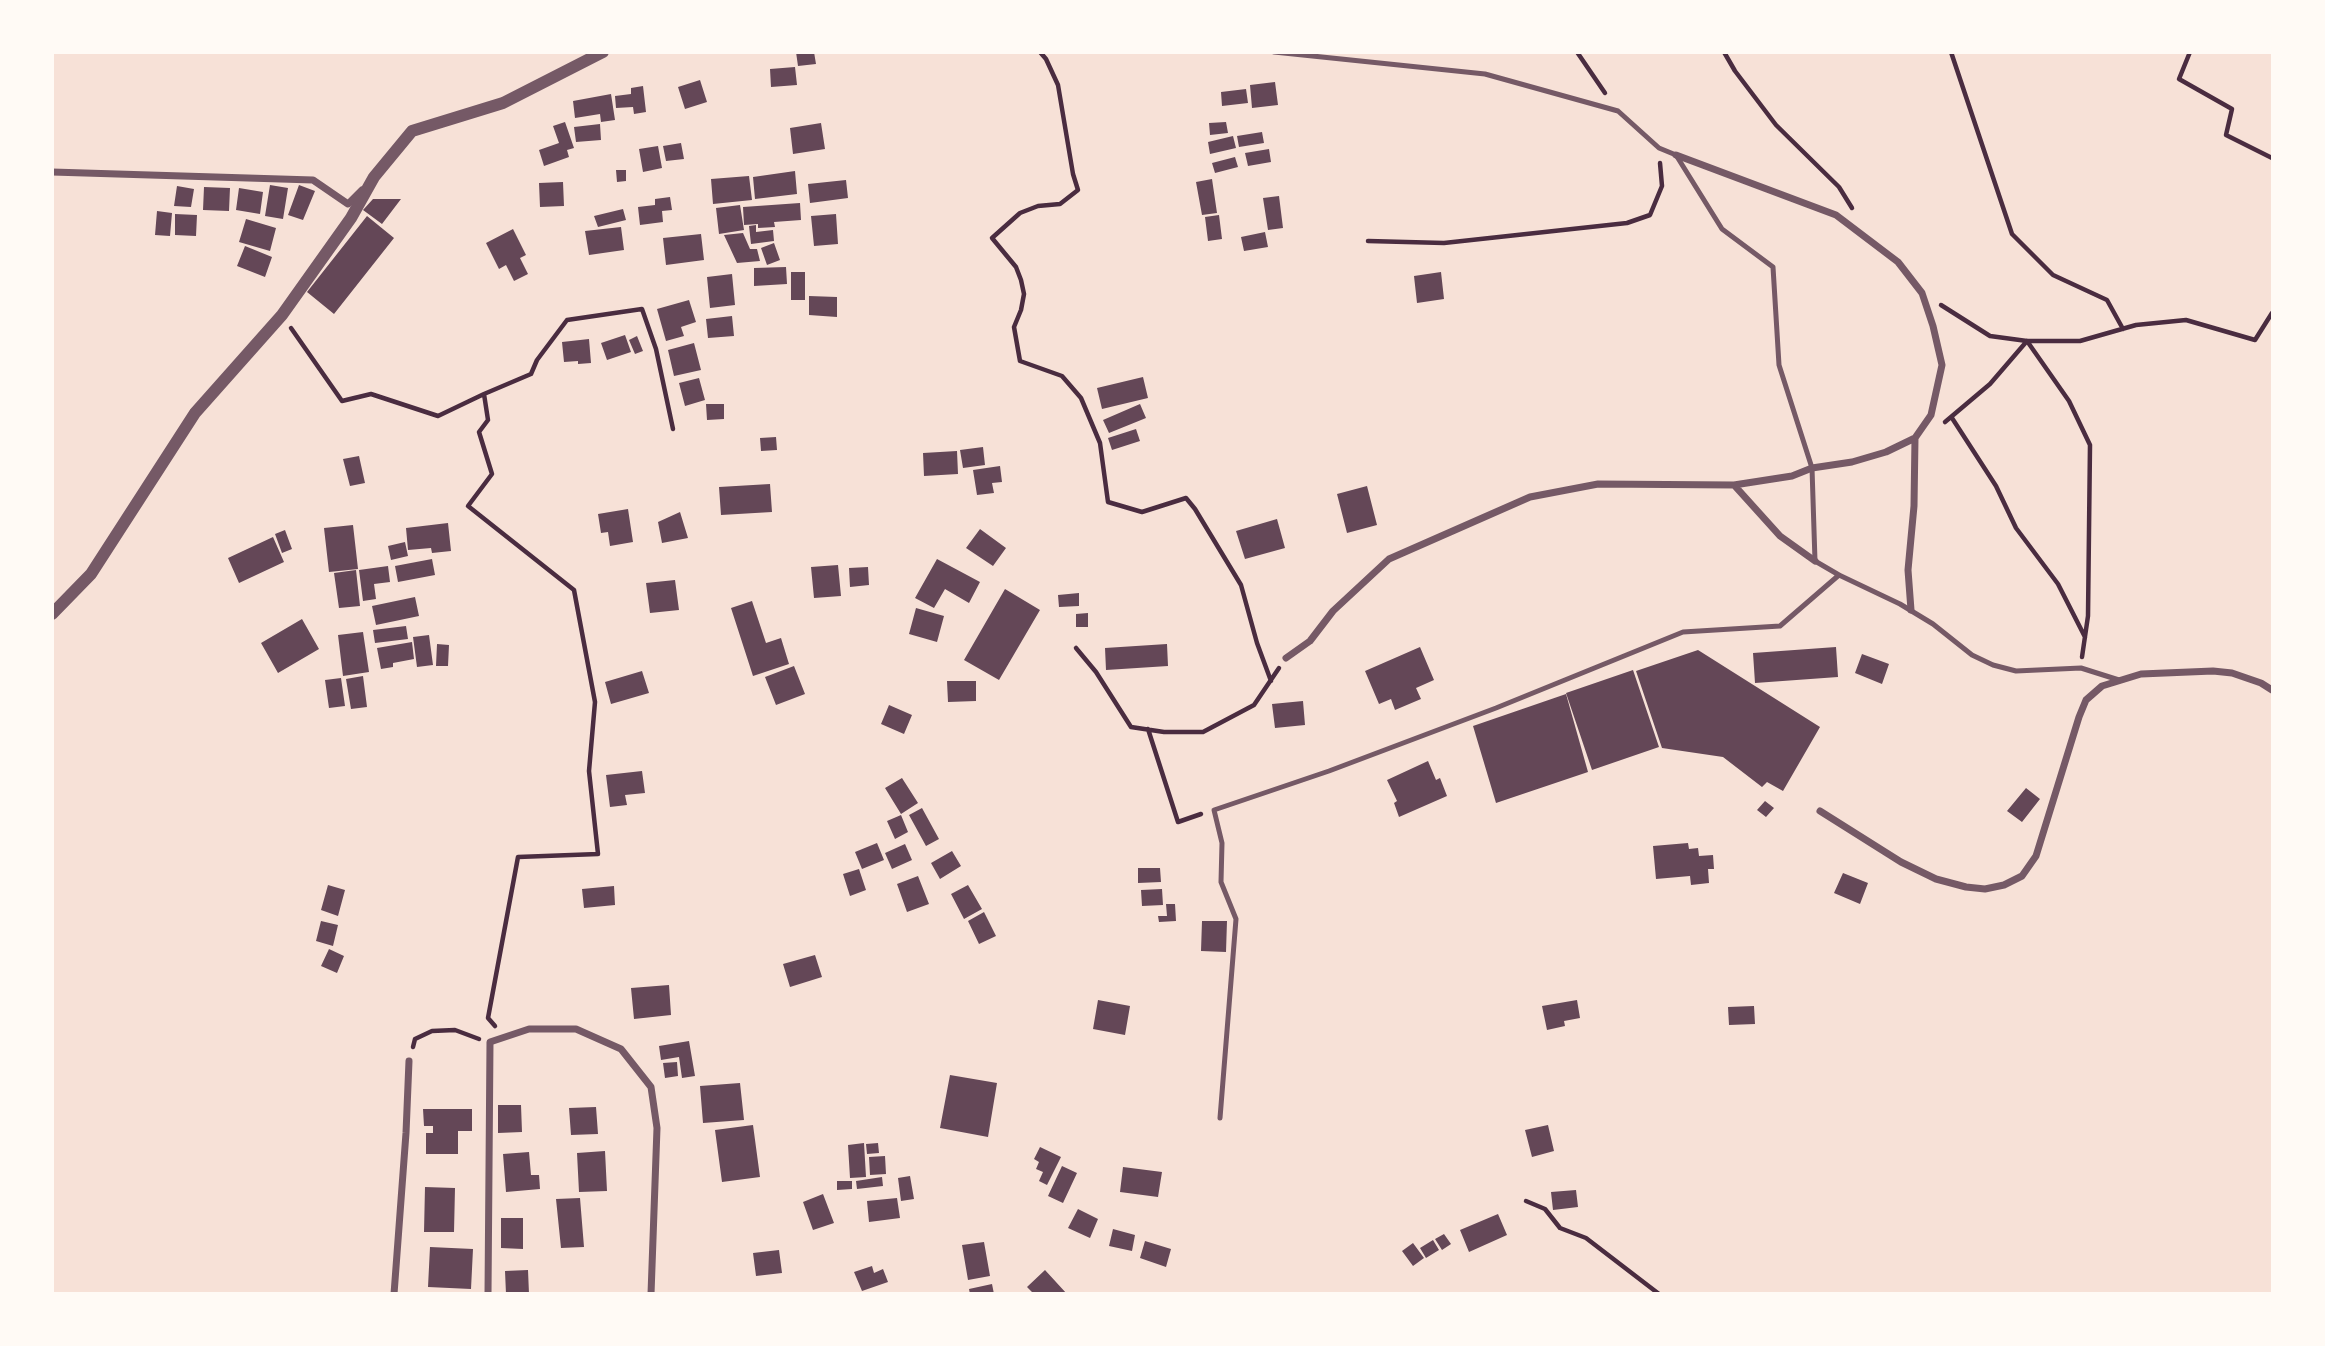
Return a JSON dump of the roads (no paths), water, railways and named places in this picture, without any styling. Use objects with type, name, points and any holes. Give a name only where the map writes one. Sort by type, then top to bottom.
[{"type":"street","points":[[52,172],[313,180],[348,204],[412,131],[503,103],[603,52]]},
{"type":"street","points":[[1286,659],[1310,641],[1333,611],[1389,559],[1530,497],[1598,484],[1734,485],[1792,476],[1812,468],[1852,462],[1886,452],[1915,438],[1931,415],[1942,365],[1923,293],[1898,262],[1836,215],[1676,155]]},
{"type":"street","points":[[52,614],[91,574],[195,413],[282,315],[351,218],[374,177]]},
{"type":"street","points":[[1911,610],[1908,570],[1914,506],[1915,438]]},
{"type":"street","points":[[1734,485],[1780,536],[1815,561]]},
{"type":"street","points":[[1820,811],[1901,862],[1936,879],[1985,889],[2004,885],[2022,876],[2036,856],[2079,717],[2086,700],[2102,686],[2141,674],[2213,671],[2232,673],[2273,690]]},
{"type":"street","points":[[488,1293],[490,1042],[529,1029],[576,1029],[621,1049],[651,1087],[657,1128],[651,1293]]},
{"type":"street","points":[[394,1293],[409,1062]]},
{"type":"lane","points":[[1275,52],[1485,74],[1618,111],[1659,148],[1676,155],[1722,229],[1773,267],[1779,365],[1812,468],[1815,561],[1911,610],[1972,655],[1993,666],[2016,671],[2081,668],[2119,680]]},
{"type":"lane","points":[[1220,1118],[1236,919],[1221,882],[1222,843],[1214,810],[1329,771],[1496,708],[1684,632],[1780,626],[1839,575]]}]
